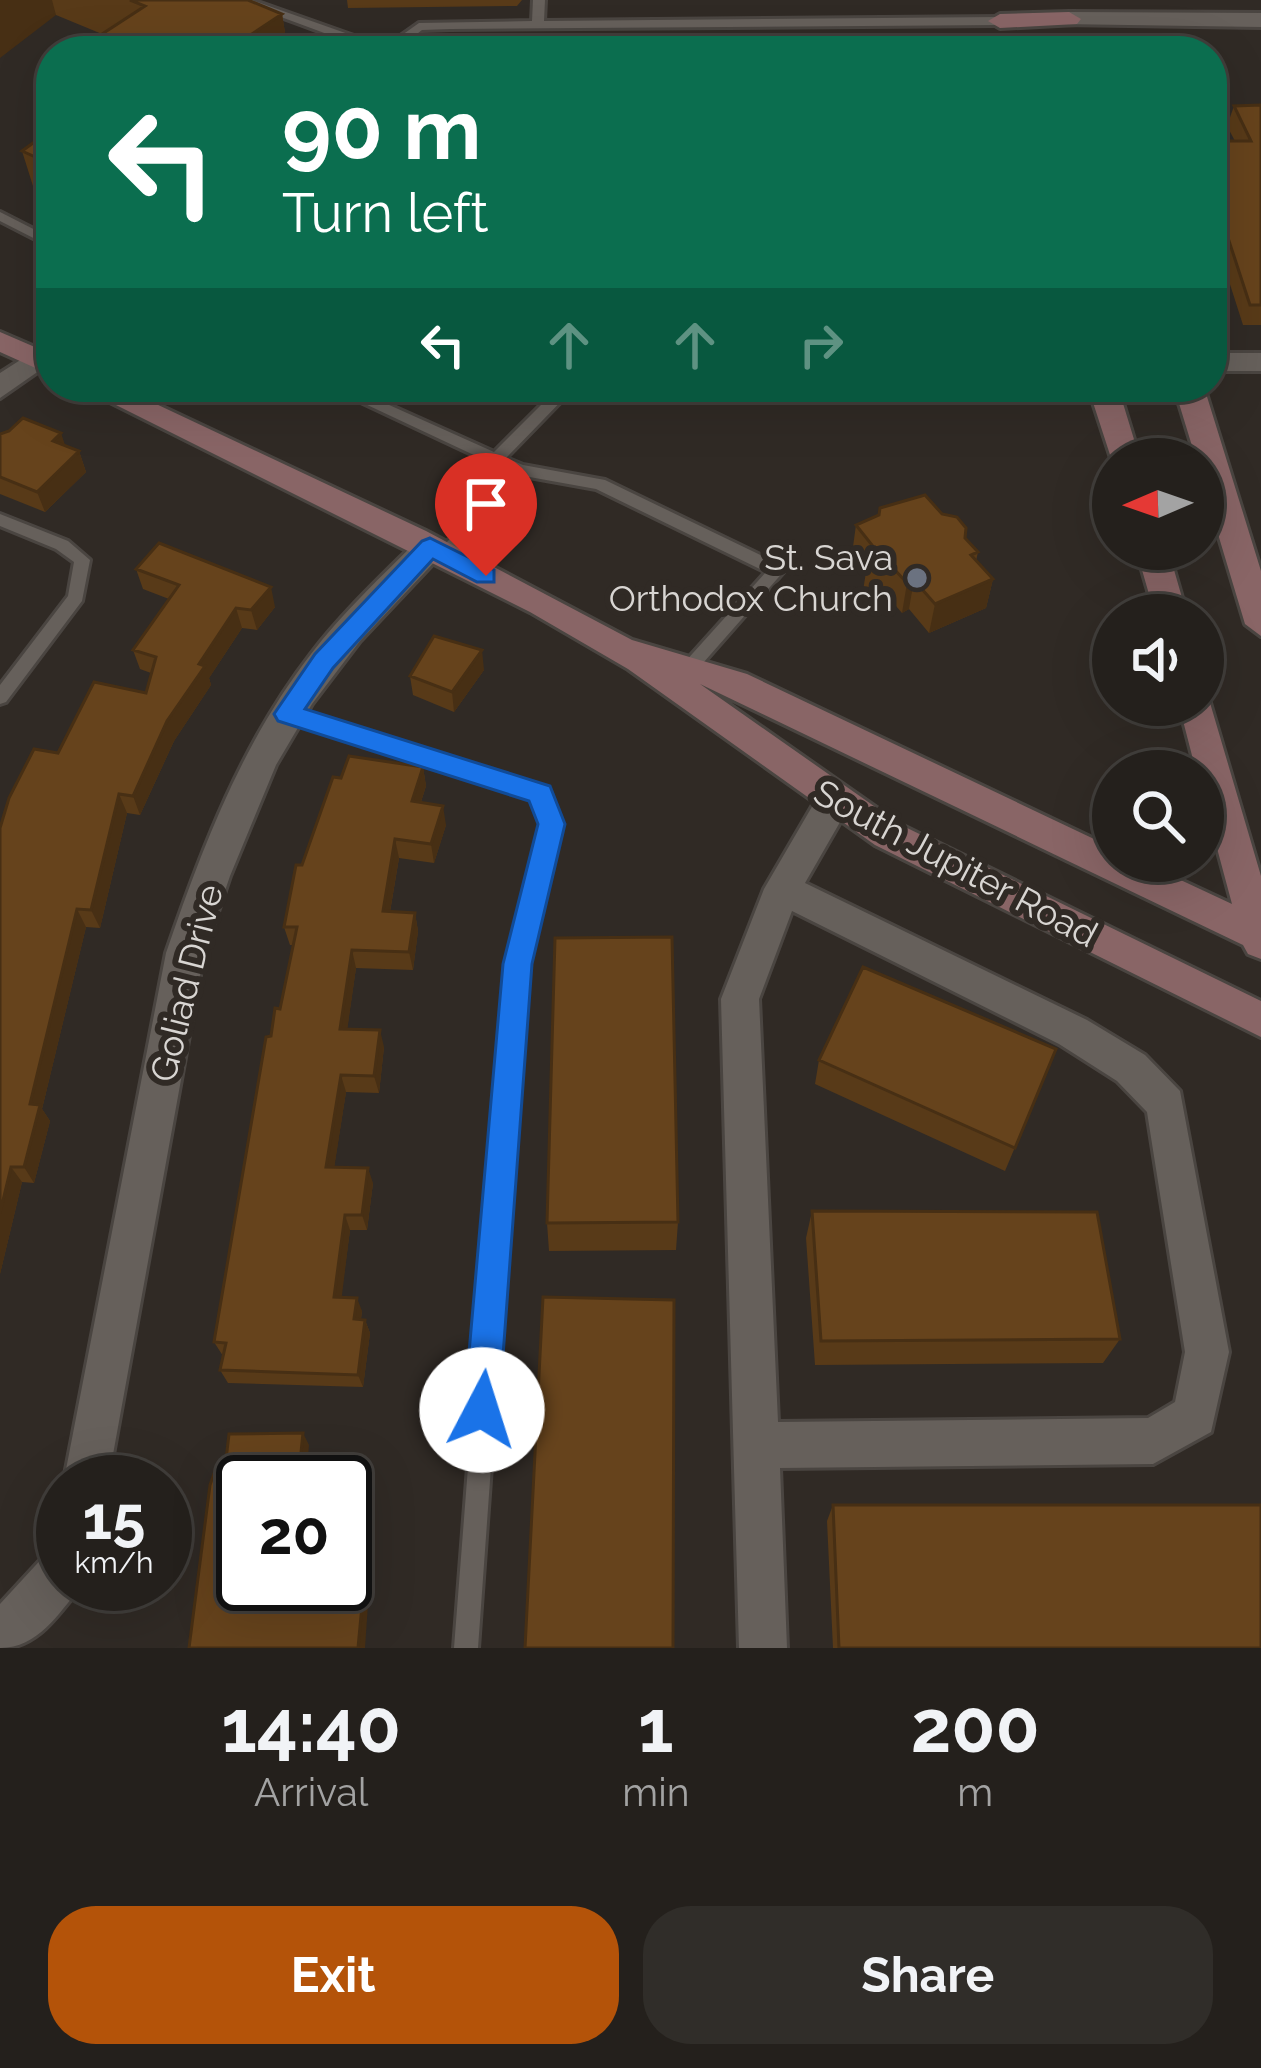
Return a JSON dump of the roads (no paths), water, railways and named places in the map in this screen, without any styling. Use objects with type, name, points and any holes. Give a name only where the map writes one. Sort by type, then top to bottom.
[{"type":"street","points":[[998,10],[1261,20]]},
{"type":"street","points":[[0,341],[36,359]]},
{"type":"street","points":[[1227,362],[1261,362]]},
{"type":"street","points":[[0,388],[36,368]]},
{"type":"street","name":"South Jupiter Road","points":[[139,402],[607,640],[832,802],[1261,1020]]},
{"type":"street","points":[[1108,402],[1119,438]]},
{"type":"street","points":[[1194,402],[1261,625]]},
{"type":"street","name":"Goliad Drive","points":[[90,1455],[185,953],[237,811],[287,714],[324,661],[438,551]]},
{"type":"street","name":"South Jupiter Road","points":[[607,640],[735,683],[1260,938]]},
{"type":"street","points":[[1202,726],[1260,938]]},
{"type":"street","points":[[763,1648],[740,999],[782,889],[832,802]]},
{"type":"street","points":[[756,1445],[1153,1442],[1195,1416],[1207,1352],[1166,1103],[1131,1068],[1073,1031],[782,889]]},
{"type":"street","points":[[12,1623],[36,1598]]},
{"type":"lane","points":[[241,0],[343,36]]},
{"type":"lane","points":[[538,24],[539,0]]},
{"type":"lane","points":[[891,0],[895,21]]},
{"type":"lane","points":[[407,36],[419,27],[895,21],[998,10]]},
{"type":"lane","points":[[0,216],[36,235]]},
{"type":"lane","points":[[371,402],[520,470],[600,484],[777,570],[690,667]]},
{"type":"lane","points":[[496,459],[553,402]]},
{"type":"lane","points":[[438,551],[520,470]]},
{"type":"lane","points":[[0,520],[62,545],[82,560],[76,597],[0,697]]},
{"type":"lane","points":[[287,714],[540,794],[552,824],[518,964],[466,1648]]},
{"type":"place","name":"St. Sava Orthodox Church","points":[[917,578]]}]
